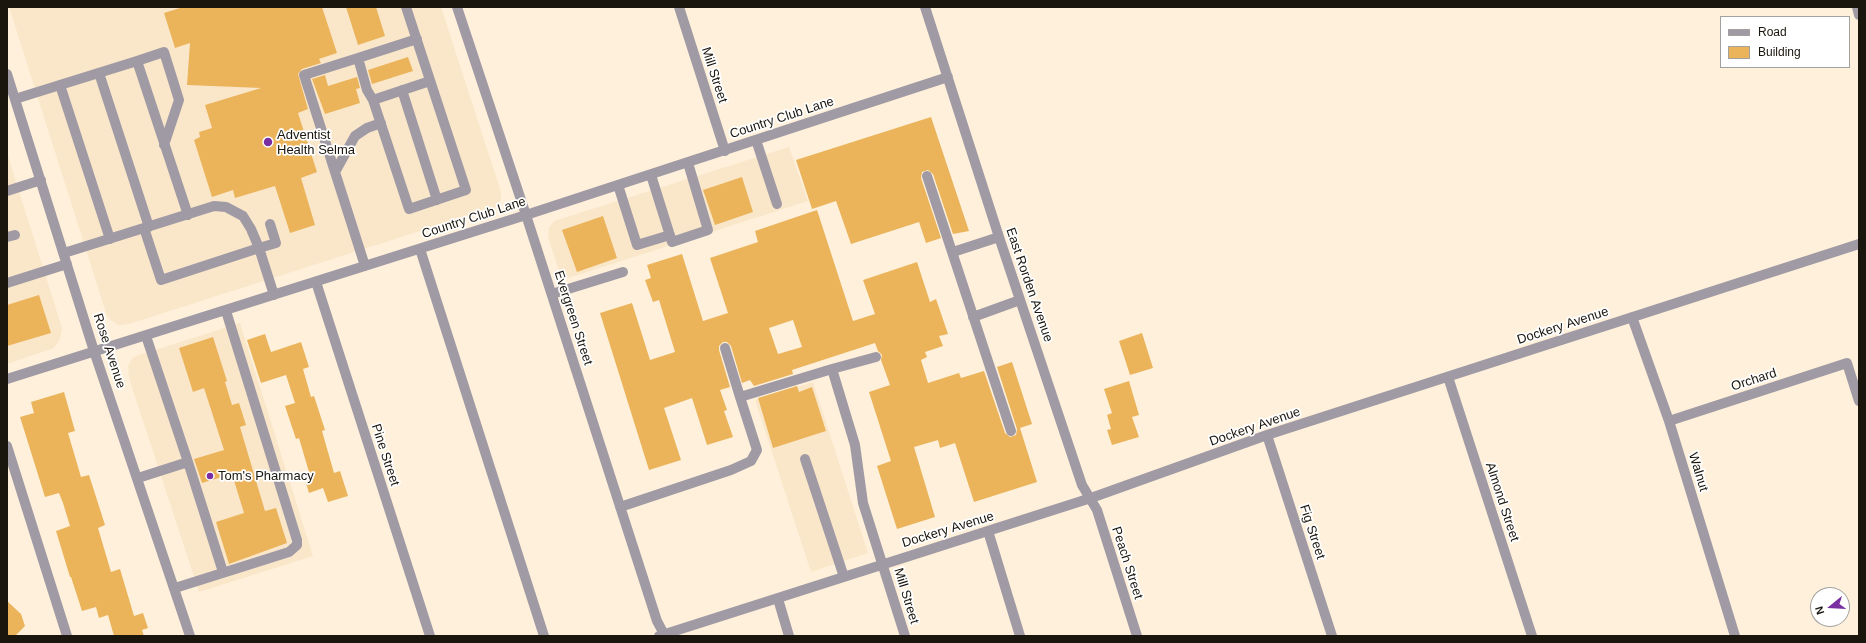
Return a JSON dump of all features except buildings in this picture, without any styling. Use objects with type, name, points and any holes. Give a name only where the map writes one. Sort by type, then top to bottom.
[{"type":"street","points":[[358,58],[367,90],[373,100],[409,209],[466,190],[406,7]]},
{"type":"street","name":"Evergreen Street","points":[[457,7],[552,294],[657,621],[663,635]]},
{"type":"street","name":"Mill Street","points":[[679,7],[725,151]]},
{"type":"street","name":"East Rorden Avenue","points":[[925,7],[999,237],[1082,485],[1091,498]]},
{"type":"street","points":[[1857,7],[1859,15]]},
{"type":"street","points":[[365,266],[304,75],[417,39]]},
{"type":"street","points":[[15,98],[164,52],[179,100],[164,145]]},
{"type":"street","points":[[137,61],[188,214]]},
{"type":"street","points":[[99,73],[161,280],[276,243],[270,224]]},
{"type":"street","name":"Rose Avenue","points":[[7,74],[94,351],[190,636]]},
{"type":"street","name":"Country Club Lane","points":[[7,379],[618,186],[948,77]]},
{"type":"street","points":[[373,100],[430,81]]},
{"type":"street","points":[[60,85],[110,239]]},
{"type":"street","points":[[402,90],[437,200]]},
{"type":"street","points":[[336,172],[355,136],[368,128],[381,123]]},
{"type":"street","points":[[756,140],[777,204]]},
{"type":"street","points":[[651,174],[672,242],[708,230],[688,163]]},
{"type":"street","points":[[927,176],[1011,431]]},
{"type":"street","points":[[7,191],[41,180]]},
{"type":"street","points":[[618,186],[638,245],[670,235]]},
{"type":"street","points":[[64,253],[214,206],[226,207],[243,216],[251,229],[259,248],[274,295]]},
{"type":"street","points":[[953,252],[999,237]]},
{"type":"street","name":"Dockery Avenue","points":[[663,635],[1091,498],[1267,435],[1859,244]]},
{"type":"street","points":[[420,248],[544,636]]},
{"type":"street","points":[[7,283],[67,264]]},
{"type":"street","points":[[552,294],[623,272]]},
{"type":"street","name":"Pine Street","points":[[316,282],[430,636]]},
{"type":"street","points":[[974,317],[1020,300]]},
{"type":"street","points":[[175,588],[289,552],[296,545],[297,540],[226,311]]},
{"type":"street","name":"Walnut","points":[[1632,316],[1669,421],[1736,636]]},
{"type":"street","points":[[146,336],[223,572]]},
{"type":"street","points":[[620,506],[731,470],[751,461],[757,450],[725,348]]},
{"type":"street","points":[[740,397],[876,357]]},
{"type":"street","name":"Orchard","points":[[1669,421],[1847,363],[1859,401]]},
{"type":"street","name":"Mill Street","points":[[832,369],[855,445],[863,502],[905,636]]},
{"type":"street","name":"Almond Street","points":[[1448,377],[1532,636]]},
{"type":"street","name":"Fig Street","points":[[1267,435],[1332,636]]},
{"type":"street","points":[[7,446],[67,636]]},
{"type":"street","points":[[805,459],[844,577]]},
{"type":"street","points":[[138,478],[188,462]]},
{"type":"street","name":"Peach Street","points":[[1091,498],[1097,510],[1137,636]]},
{"type":"street","points":[[988,531],[1020,636]]},
{"type":"street","points":[[778,599],[789,636]]},
{"type":"shaded area","name":"Adventist Health Selma","points":[[9,7],[441,7],[501,192],[501,200],[495,207],[129,324],[118,325],[107,316]]},
{"type":"shaded area","points":[[789,147],[808,201],[562,280],[548,237],[549,228],[554,221]]},
{"type":"shaded area","points":[[7,153],[62,328],[60,339],[54,348],[7,364]]},
{"type":"shaded area","points":[[240,323],[313,556],[199,592],[129,378],[128,366],[132,359],[136,356]]},
{"type":"shaded area","points":[[813,382],[868,553],[811,572],[755,400]]},
{"type":"place","name":"Adventist Health Selma","points":[[268,142]]},
{"type":"place","name":"Tom's Pharmacy","points":[[210,476]]}]
